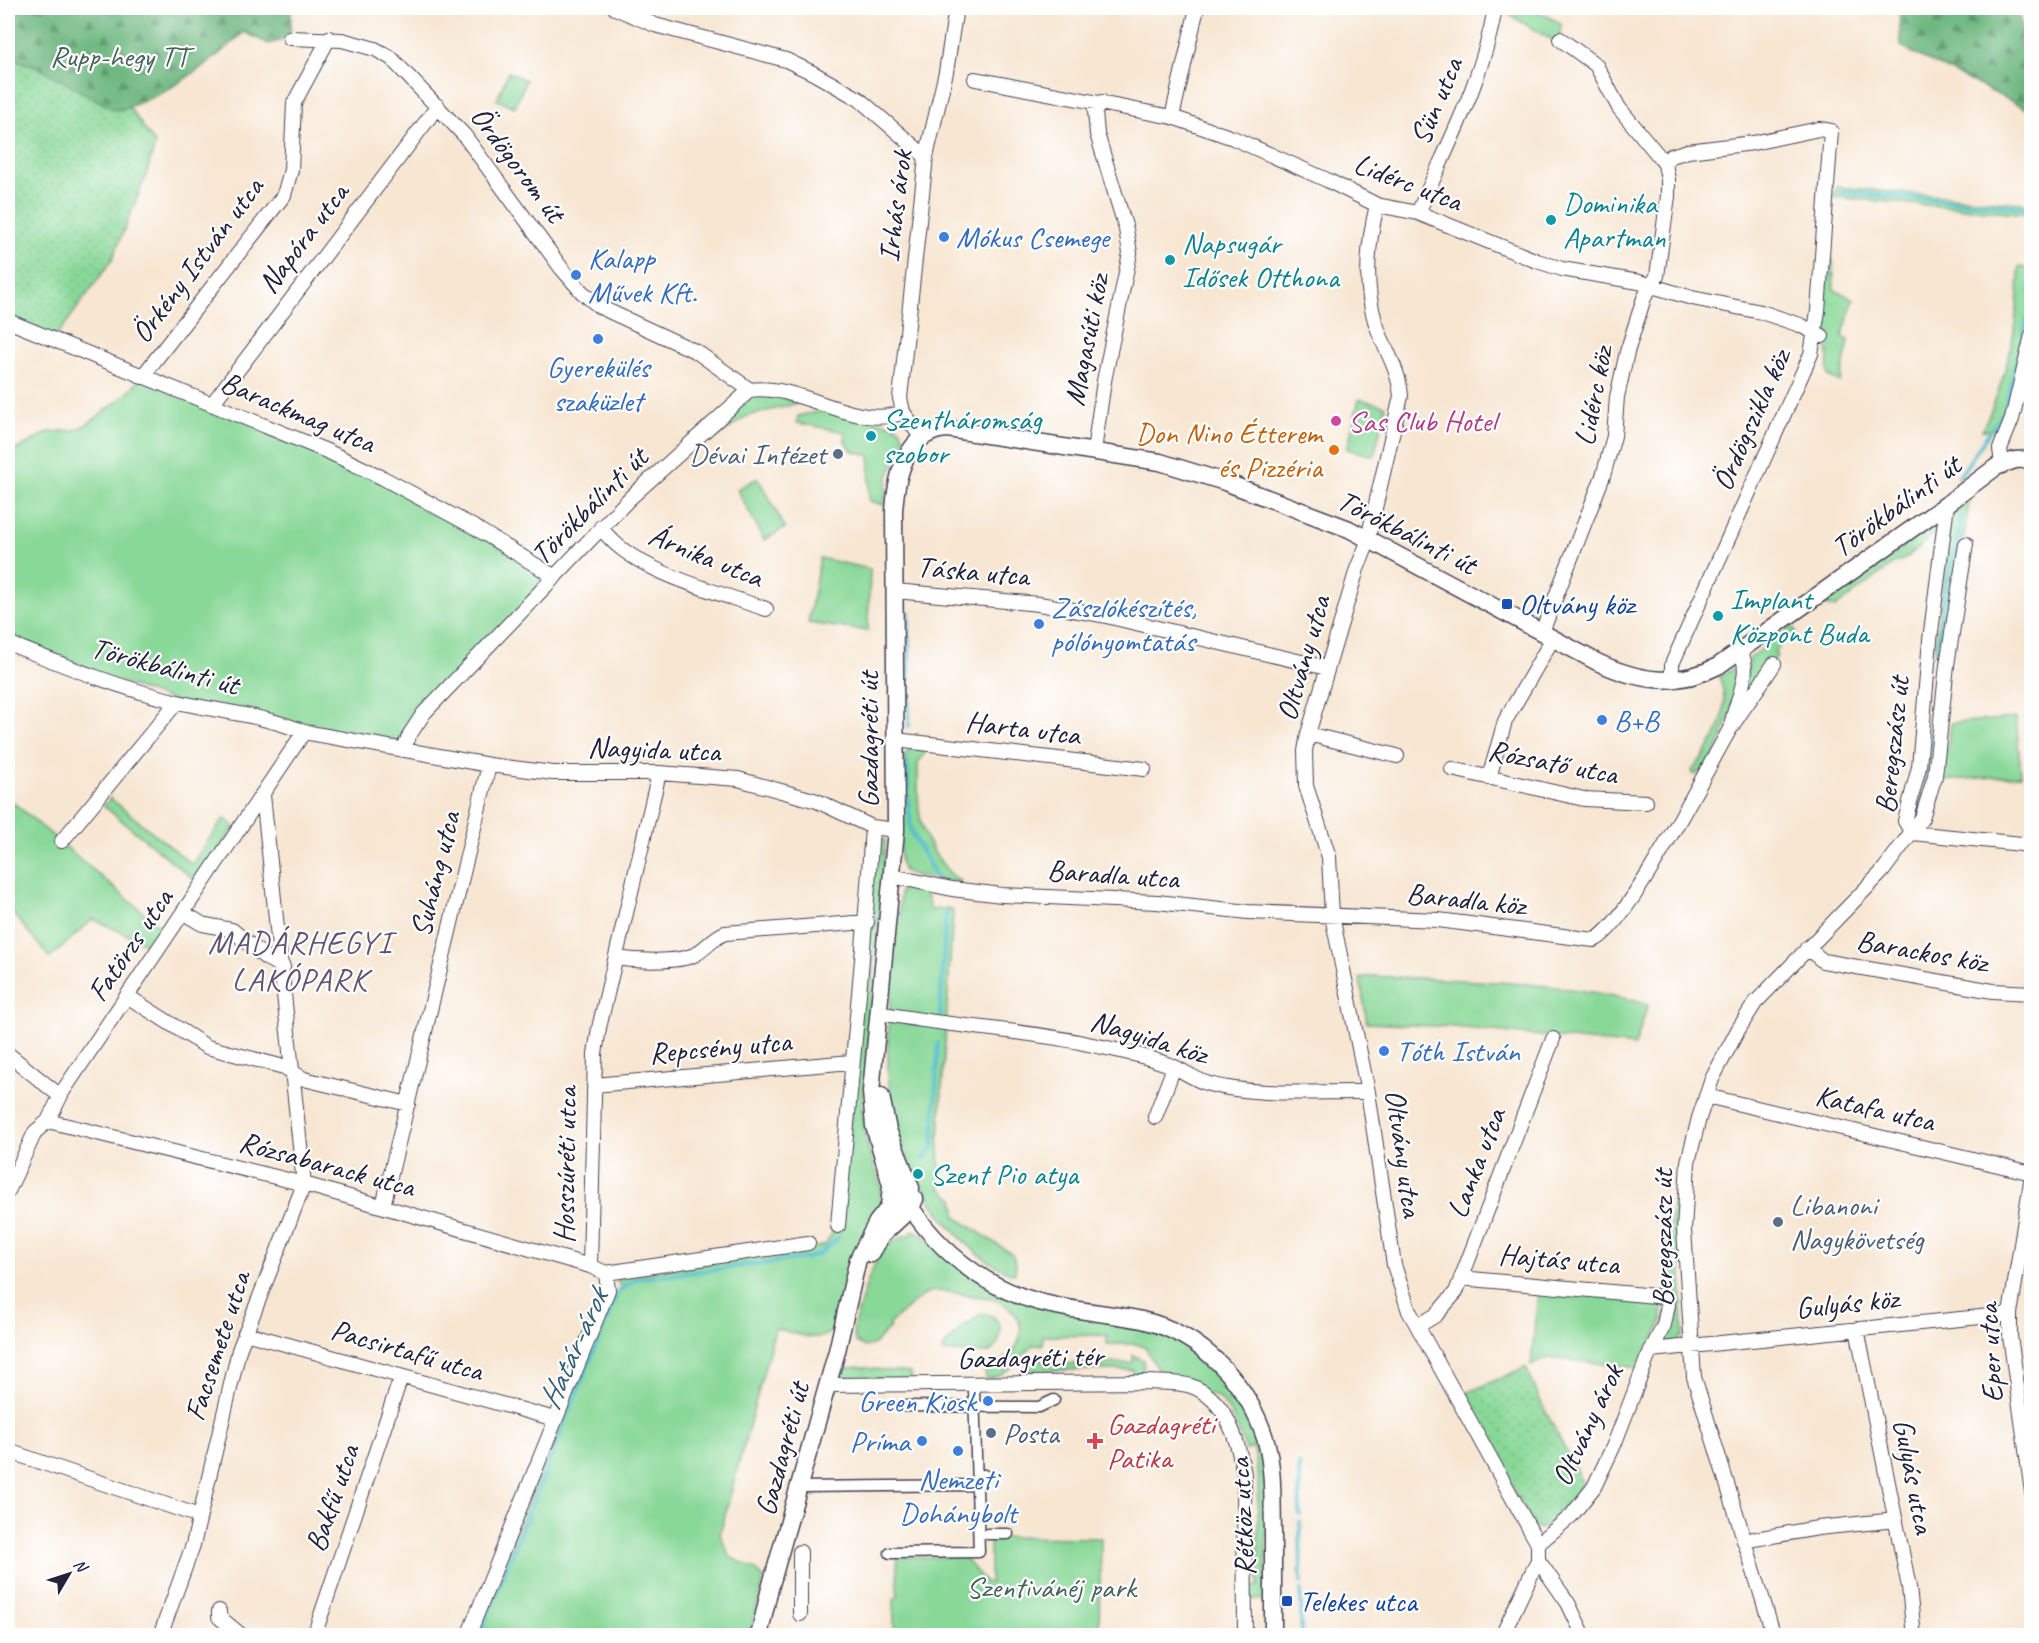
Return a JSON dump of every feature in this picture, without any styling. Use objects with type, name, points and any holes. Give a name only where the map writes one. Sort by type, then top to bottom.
[{"type":"street","points":[[615,8],[644,14],[682,34],[786,60],[859,99],[926,157]]},
{"type":"street","name":"Irhás árok","points":[[903,412],[900,398],[926,157],[946,72],[956,8]]},
{"type":"street","points":[[1172,117],[1197,8]]},
{"type":"street","name":"Sün utca","points":[[1418,213],[1479,73],[1489,44],[1495,8]]},
{"type":"street","name":"Ördögorom út","points":[[290,38],[329,38],[383,53],[400,66],[464,135],[562,269],[582,292],[610,312],[697,352],[750,390]]},
{"type":"street","name":"Örkény István utca","points":[[142,377],[284,195],[291,170],[294,103],[329,38]]},
{"type":"street","points":[[1560,39],[1596,65],[1619,108],[1665,164]]},
{"type":"street","name":"Lidérc utca","points":[[975,79],[1172,117],[1233,138],[1377,205],[1418,213],[1537,261],[1562,269],[1650,284],[1692,298],[1761,312],[1818,334]]},
{"type":"street","name":"Magasúti köz","points":[[1094,451],[1104,381],[1130,253],[1126,229],[1095,121],[1095,111],[1102,102]]},
{"type":"street","name":"Napóra utca","points":[[212,404],[438,106]]},
{"type":"street","name":"Ördögszikla köz","points":[[1665,164],[1671,156],[1688,151],[1753,143],[1819,129],[1831,131],[1818,334],[1807,368],[1671,666],[1672,681]]},
{"type":"street","name":"Lidérc köz","points":[[1489,778],[1505,721],[1547,635],[1604,476],[1614,436],[1617,397],[1627,352],[1650,284],[1657,276],[1666,219],[1668,179],[1665,164]]},
{"type":"street","points":[[1368,539],[1401,396],[1397,370],[1375,321],[1370,295],[1370,233],[1377,205]]},
{"type":"street","name":"Barackmag utca","points":[[8,321],[212,404],[383,478],[474,527],[555,577]]},
{"type":"street","points":[[2002,463],[2000,449],[2012,419],[2031,335]]},
{"type":"street","points":[[750,390],[776,388],[879,418],[903,412],[921,437]]},
{"type":"street","name":"Törökbálinti út","points":[[8,643],[78,672],[177,702],[285,724],[304,732],[403,750],[410,734],[424,713],[601,527],[750,390]]},
{"type":"street","name":"Törökbálinti út","points":[[921,437],[931,431],[948,429],[1160,462],[1193,471],[1273,500],[1368,539],[1616,671],[1645,680],[1672,681],[1707,672],[1740,652],[2002,463],[2031,459]]},
{"type":"street","name":"Gazdagréti út","points":[[759,1635],[856,1278],[858,1259],[865,1243],[889,1207],[891,1185],[879,1142],[871,1092],[877,1050],[896,830],[896,488],[905,464],[921,437]]},
{"type":"street","name":"Beregszász út","points":[[1912,832],[1905,821],[1919,767],[1947,504]]},
{"type":"street","name":"Árnika utca","points":[[601,527],[608,537],[643,564],[766,609]]},
{"type":"street","name":"Oltvány utca","points":[[1368,539],[1308,734],[1305,751],[1306,786],[1329,857],[1332,916],[1368,1092],[1399,1287],[1418,1326],[1538,1544],[1538,1560]]},
{"type":"street","name":"Beregszász út","points":[[1774,1635],[1701,1404],[1690,1347],[1684,1200],[1690,1154],[1706,1096],[1738,1030],[1755,1003],[1882,872],[1922,818],[1935,776],[1947,665],[1966,544]]},
{"type":"street","name":"Táska utca","points":[[895,591],[1039,604],[1102,615],[1327,668]]},
{"type":"street","points":[[1730,730],[1745,673],[1746,661],[1740,652]]},
{"type":"street","name":"Beregszász út","points":[[1929,663],[1947,665]]},
{"type":"street","points":[[1730,730],[1774,664]]},
{"type":"street","points":[[62,841],[177,702]]},
{"type":"street","name":"Baradla köz","points":[[1332,916],[1438,920],[1594,940],[1613,926],[1634,897],[1730,730]]},
{"type":"street","name":"Fatörzs utca","points":[[8,1191],[35,1132],[48,1121],[60,1096],[304,732]]},
{"type":"street","points":[[1308,734],[1397,756]]},
{"type":"street","name":"Harta utca","points":[[896,740],[1144,769]]},
{"type":"street","name":"Nagyida utca","points":[[403,750],[553,773],[659,773],[738,779],[763,784],[817,801],[872,827],[896,830]]},
{"type":"street","name":"Suháng utca","points":[[383,1206],[489,765]]},
{"type":"street","name":"Rózsatő utca","points":[[1452,769],[1584,799],[1646,802]]},
{"type":"street","name":"Hosszúréti utca","points":[[468,1635],[608,1290],[606,1273],[590,1266],[594,1085],[599,1028],[659,773]]},
{"type":"street","name":"Facsemete utca","points":[[160,1635],[186,1566],[200,1516],[216,1437],[245,1333],[304,1184],[263,795]]},
{"type":"street","name":"Gazdagréti út","points":[[838,1226],[851,1062],[867,922],[872,827]]},
{"type":"street","points":[[1912,832],[2031,845]]},
{"type":"street","name":"Baradla utca","points":[[892,876],[952,889],[1002,895],[1157,903],[1248,912],[1332,916]]},
{"type":"street","points":[[184,913],[202,924],[232,930],[266,958],[283,968]]},
{"type":"street","points":[[617,957],[633,961],[686,958],[696,954],[714,938],[725,933],[867,922]]},
{"type":"street","name":"Barackos köz","points":[[1807,948],[1823,961],[1993,992],[2031,993]]},
{"type":"street","points":[[127,996],[207,1047],[284,1067],[304,1079],[408,1104]]},
{"type":"street","name":"Nagyida köz","points":[[880,1013],[1054,1037],[1139,1055],[1174,1067],[1197,1080],[1226,1087],[1368,1092]]},
{"type":"street","name":"Lanka utca","points":[[1418,1326],[1448,1304],[1461,1278],[1553,1039]]},
{"type":"street","name":"Gazdagréti út","points":[[877,1050],[885,1119],[910,1202]]},
{"type":"street","points":[[8,1054],[60,1096]]},
{"type":"street","name":"Repcsény utca","points":[[594,1085],[851,1062]]},
{"type":"street","points":[[1155,1117],[1174,1067]]},
{"type":"street","name":"Katafa utca","points":[[1706,1096],[2031,1180]]},
{"type":"street","name":"Rózsabarack utca","points":[[48,1121],[304,1184],[590,1266]]},
{"type":"street","name":"Gazdagréti út","points":[[879,1142],[910,1202]]},
{"type":"street","name":"Eper utca","points":[[2031,1180],[2010,1314],[2010,1336],[2031,1492]]},
{"type":"street","points":[[889,1207],[910,1202]]},
{"type":"street","name":"Gazdagréti út","points":[[856,1278],[881,1236],[910,1202]]},
{"type":"street","name":"Rétköz utca","points":[[910,1202],[929,1231],[959,1262],[974,1273],[1019,1295],[1040,1302],[1144,1321],[1174,1332],[1212,1356],[1239,1385],[1250,1402],[1266,1442],[1272,1483],[1273,1635]]},
{"type":"street","name":"Rétköz utca","points":[[910,1202],[971,1260],[1008,1282],[1064,1306]]},
{"type":"street","points":[[872,1252],[901,1229],[917,1227],[929,1231]]},
{"type":"street","points":[[606,1273],[808,1244]]},
{"type":"street","name":"Hajtás utca","points":[[1461,1278],[1663,1295],[1668,1305],[1666,1318],[1651,1350]]},
{"type":"street","name":"Gulyás köz","points":[[1690,1347],[2010,1314]]},
{"type":"street","name":"Gulyás utca","points":[[1857,1329],[1910,1595],[1914,1635]]},
{"type":"street","name":"Pacsirtafű utca","points":[[245,1333],[555,1419]]},
{"type":"street","name":"Oltvány árok","points":[[1538,1544],[1571,1516],[1594,1487],[1614,1445],[1651,1350],[1690,1347]]},
{"type":"street","name":"Bakfű utca","points":[[314,1635],[401,1377]]},
{"type":"street","name":"Gazdagréti tér","points":[[827,1385],[1179,1383],[1203,1393],[1224,1413]]},
{"type":"street","points":[[890,1553],[979,1552],[974,1390]]},
{"type":"street","points":[[901,1406],[1039,1407],[1054,1400]]},
{"type":"street","name":"Rétköz utca","points":[[1224,1413],[1236,1441],[1244,1474],[1245,1635]]},
{"type":"street","points":[[8,1451],[200,1516]]},
{"type":"street","points":[[800,1487],[976,1485],[984,1475]]},
{"type":"street","points":[[1744,1541],[1818,1528],[1896,1520]]},
{"type":"street","points":[[987,1534],[1008,1534]]},
{"type":"street","points":[[800,1614],[801,1552]]},
{"type":"street","points":[[1502,1635],[1538,1560],[1568,1603],[1584,1635]]},
{"type":"street","points":[[219,1611],[219,1617],[242,1635]]},
{"type":"green space","name":"Rupp-hegy TT","points":[[8,8],[291,8],[290,38],[269,44],[244,32],[217,56],[184,80],[149,99],[115,110],[18,60],[8,59]]},
{"type":"green space","points":[[1498,8],[1533,8],[1561,24],[1559,44]]},
{"type":"green space","points":[[1899,8],[2015,8],[2022,28],[2020,45],[2031,70],[2031,111],[1901,47]]},
{"type":"green space","points":[[8,59],[34,65],[115,110],[130,108],[155,144],[147,173],[112,260],[53,341],[8,327]]},
{"type":"green space","points":[[508,72],[526,80],[515,107],[497,100]]},
{"type":"green space","points":[[1837,187],[2031,204],[2031,214],[1833,197]]},
{"type":"green space","points":[[2029,258],[2031,258],[2031,313],[2001,431],[1982,430],[1991,411],[2010,351],[2017,309],[2019,267],[2028,268]]},
{"type":"green space","points":[[1825,259],[1833,260],[1834,290],[1854,299],[1842,337],[1849,341],[1840,382],[1828,376],[1827,345],[1816,330]]},
{"type":"green space","points":[[142,377],[329,452],[555,577],[424,713],[403,750],[177,702],[8,643],[8,454],[49,432],[75,430],[89,423],[128,393]]},
{"type":"green space","points":[[766,392],[799,403],[747,416],[716,438],[703,441],[752,394]]},
{"type":"green space","points":[[1359,399],[1386,406],[1374,456],[1347,449]]},
{"type":"green space","points":[[827,410],[900,428],[905,441],[888,476],[884,505],[869,501],[870,455],[852,451],[845,441],[845,432],[797,423],[798,416]]},
{"type":"green space","points":[[758,478],[785,528],[764,540],[737,489]]},
{"type":"green space","points":[[1969,501],[1965,531],[1949,593],[1942,655],[1934,655],[1951,514]]},
{"type":"green space","points":[[1943,522],[1943,526],[1905,559],[1896,562],[1835,608],[1823,604],[1937,523]]},
{"type":"green space","points":[[820,558],[870,569],[868,631],[808,623]]},
{"type":"green space","points":[[1792,626],[1796,631],[1788,640],[1785,638],[1774,653],[1777,656],[1737,712],[1750,658]]},
{"type":"green space","points":[[1741,664],[1742,673],[1719,744],[1712,757],[1695,775],[1691,772],[1714,739],[1723,716],[1723,691],[1719,677]]},
{"type":"green space","points":[[2016,718],[2021,775],[1942,781],[1951,723]]},
{"type":"green space","points":[[911,748],[924,748],[924,755],[918,763],[918,790],[920,815],[926,839],[943,865],[961,881],[960,883],[912,875],[904,871],[900,861],[903,757]]},
{"type":"green space","points":[[8,798],[164,930],[153,947],[93,919],[50,958],[8,908]]},
{"type":"green space","points":[[110,798],[192,864],[224,818],[235,827],[197,882],[104,806]]},
{"type":"green space","points":[[877,837],[885,840],[885,844],[862,1108],[867,1144],[881,1186],[882,1205],[832,1331],[826,1335],[812,1337],[775,1329],[720,1534],[730,1557],[755,1569],[764,1579],[750,1635],[473,1636],[589,1352],[592,1352],[612,1300],[622,1287],[617,1282],[619,1279],[822,1246],[826,1244],[833,1231],[839,1232]]},
{"type":"green space","points":[[909,886],[924,889],[931,910],[949,908],[953,912],[939,1139],[940,1188],[954,1199],[957,1218],[1012,1254],[1016,1263],[1015,1274],[985,1259],[967,1244],[944,1219],[921,1186],[905,1154],[895,1123],[888,1058],[889,1024],[900,891]]},
{"type":"green space","points":[[1372,976],[1546,986],[1614,996],[1648,1004],[1635,1046],[1455,1027],[1367,1023],[1360,978]]},
{"type":"green space","points":[[1679,1194],[1683,1335],[1677,1342],[1661,1345],[1670,1294],[1668,1250],[1673,1195]]},
{"type":"green space","points":[[913,1230],[923,1235],[966,1271],[1164,1335],[1202,1359],[1230,1386],[1248,1415],[1259,1447],[1265,1482],[1265,1600],[1250,1599],[1250,1587],[1258,1586],[1258,1476],[1254,1448],[1246,1450],[1231,1414],[1220,1398],[1160,1375],[1146,1348],[1136,1344],[1107,1344],[1107,1335],[1043,1336],[1043,1345],[1033,1345],[1018,1362],[1006,1371],[986,1379],[985,1369],[1004,1360],[1018,1344],[1021,1334],[1015,1315],[996,1300],[942,1291],[930,1292],[915,1302],[888,1325],[890,1327],[874,1344],[865,1347],[856,1342],[854,1324],[876,1262],[891,1244],[912,1234]]},
{"type":"green space","points":[[1538,1291],[1663,1298],[1662,1322],[1640,1368],[1549,1358],[1531,1365]]},
{"type":"green space","points":[[980,1314],[988,1314],[998,1322],[1000,1335],[994,1348],[988,1353],[943,1352],[943,1348],[966,1323],[968,1325]]},
{"type":"green space","points":[[1133,1355],[1143,1360],[1144,1367],[1141,1374],[1133,1378],[1133,1370],[1031,1370],[1031,1379],[1022,1376],[1023,1371],[1038,1356],[1044,1364],[1133,1363]]},
{"type":"green space","points":[[857,1367],[911,1373],[911,1380],[838,1377],[845,1369]]},
{"type":"green space","points":[[1526,1367],[1541,1402],[1582,1482],[1575,1504],[1541,1529],[1533,1526],[1464,1394]]},
{"type":"green space","name":"Szentivánéj park","points":[[990,1537],[1101,1538],[1099,1632],[1094,1635],[894,1635],[894,1598],[898,1597],[897,1557],[964,1557],[985,1582],[990,1583]]},
{"type":"waterway","points":[[1840,192],[2032,208]]},
{"type":"waterway","points":[[1959,477],[2005,409],[2031,305],[2032,247]]},
{"type":"waterway","points":[[1938,654],[1946,586],[1962,517]]},
{"type":"waterway","points":[[909,612],[909,726]]},
{"type":"waterway","points":[[1922,784],[1932,739],[1936,675]]},
{"type":"waterway","points":[[907,760],[908,790]]},
{"type":"waterway","points":[[908,796],[911,831],[937,879]]},
{"type":"waterway","points":[[940,1016],[946,911]]},
{"type":"waterway","points":[[924,1159],[933,1147],[938,1043]]},
{"type":"waterway","name":"Határ-árok","points":[[479,1636],[618,1291],[637,1279],[807,1258],[818,1255],[838,1238]]},
{"type":"waterway","points":[[1299,1465],[1300,1515]]},
{"type":"waterway","points":[[1300,1522],[1301,1583]]},
{"type":"waterway","points":[[1301,1590],[1301,1627]]},
{"type":"waterway","points":[[1301,1630],[1301,1636]]},
{"type":"place","name":"Dominika Apartman","points":[[1551,220]]},
{"type":"place","name":"Mókus Csemege","points":[[944,237]]},
{"type":"place","name":"Napsugár Idősek Otthona","points":[[1170,260]]},
{"type":"place","name":"Kalapp Művek Kft.","points":[[576,275]]},
{"type":"place","name":"Gyerekülés szaküzlet","points":[[598,339]]},
{"type":"place","name":"Sas Club Hotel","points":[[1336,421]]},
{"type":"place","name":"Szentháromság szobor","points":[[871,436]]},
{"type":"place","name":"Don Nino Étterem és Pizzéria","points":[[1334,450]]},
{"type":"place","name":"Dévai Intézet","points":[[838,454]]},
{"type":"place","name":"Oltvány köz","points":[[1507,604]]},
{"type":"place","name":"Implant Központ Buda","points":[[1718,616]]},
{"type":"place","name":"Zászlókészítés, pólónyomtatás","points":[[1039,624]]},
{"type":"place","name":"B+B","points":[[1602,720]]},
{"type":"place","name":"Tóth István","points":[[1384,1051]]},
{"type":"place","name":"Szent Pio atya","points":[[918,1174]]},
{"type":"place","name":"Libanoni Nagykövetség","points":[[1778,1222]]},
{"type":"place","name":"Green Kiosk","points":[[988,1401]]},
{"type":"place","name":"Posta","points":[[991,1433]]},
{"type":"place","name":"Príma","points":[[922,1441]]},
{"type":"place","name":"Gazdagréti Patika","points":[[1095,1441]]},
{"type":"place","name":"Nemzeti Dohánybolt","points":[[958,1451]]},
{"type":"place","name":"Telekes utca","points":[[1287,1601]]},
{"type":"district","name":"MADÁRHEGYI LAKÓPARK","points":[[300,960]]}]
